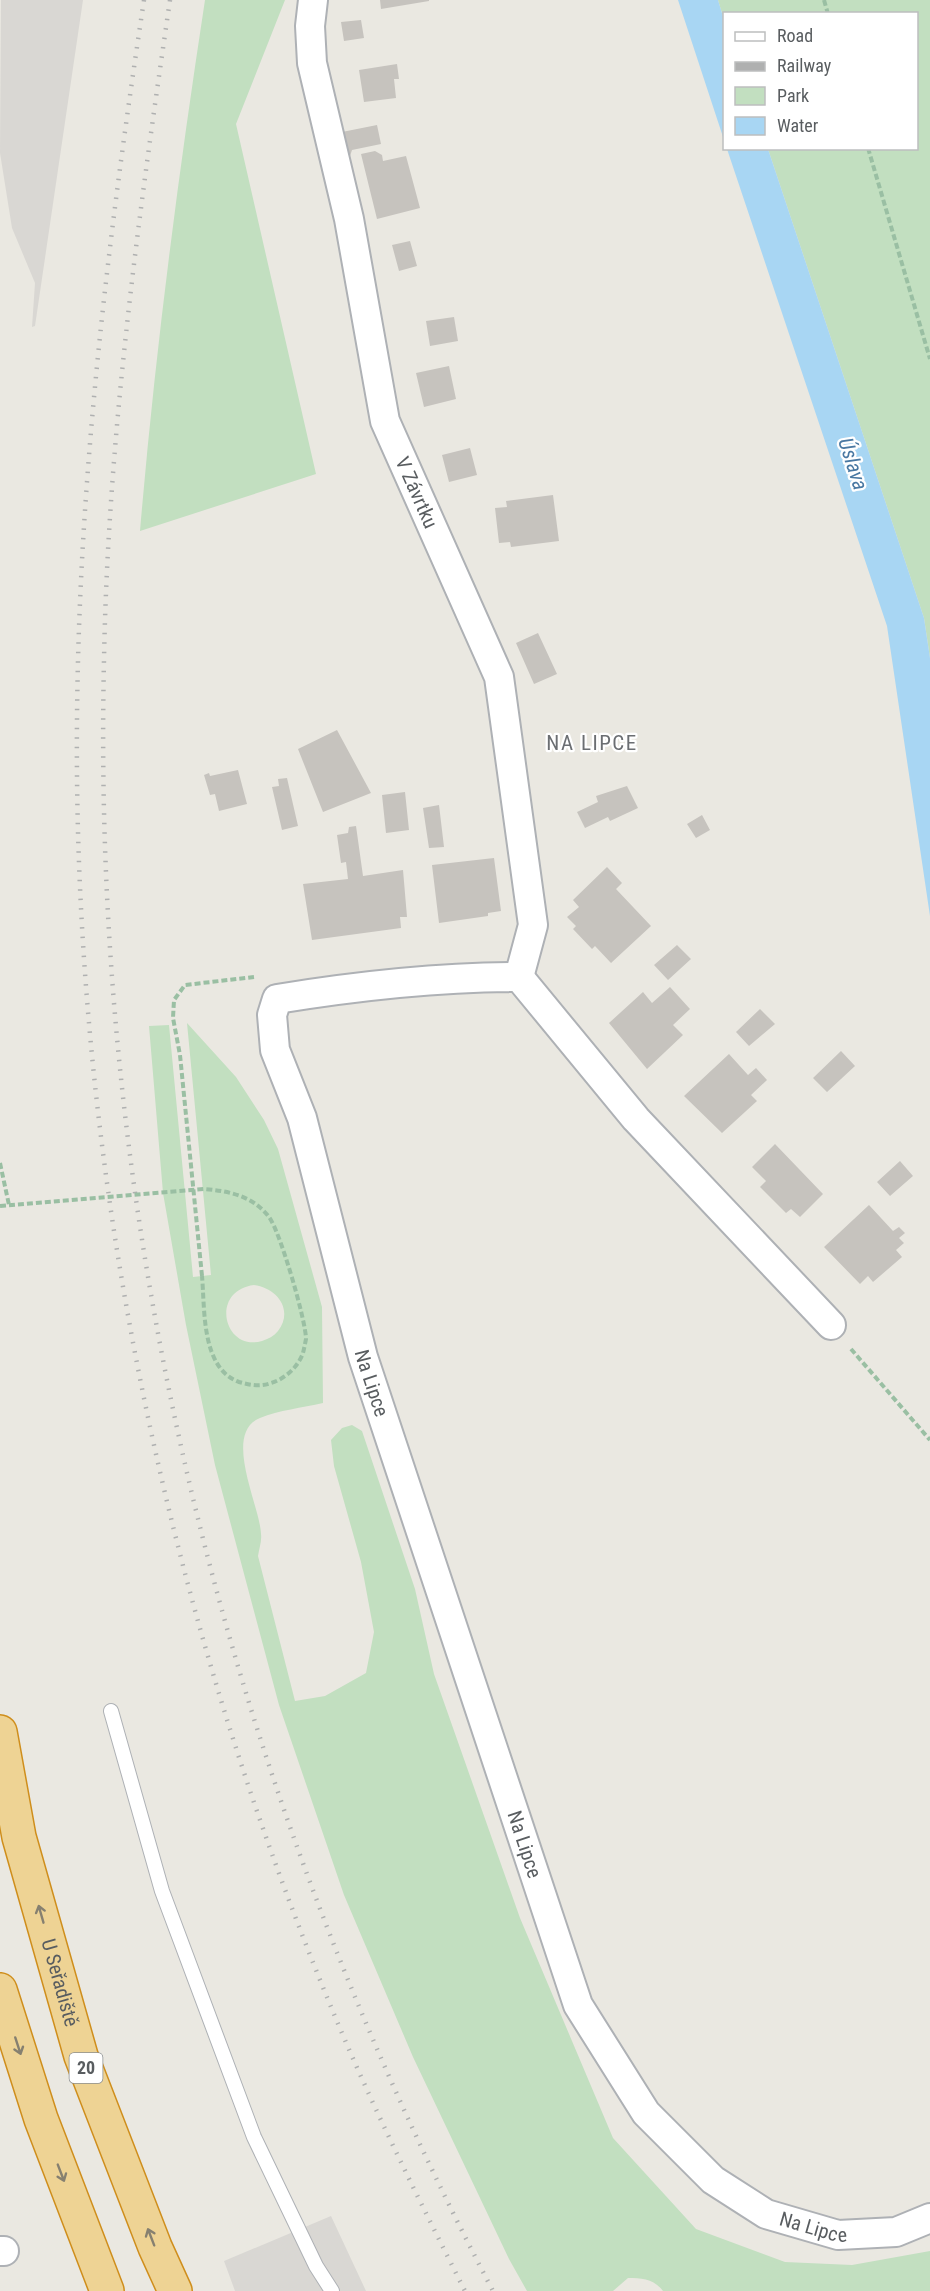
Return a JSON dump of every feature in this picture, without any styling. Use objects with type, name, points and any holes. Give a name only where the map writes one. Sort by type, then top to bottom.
[{"type":"highway","name":"U Seřadiště","points":[[0,1732],[19,1837],[81,2056],[155,2247],[175,2291]]},
{"type":"highway","points":[[0,1990],[41,2119],[107,2291]]},
{"type":"street","name":"V Závrtku","points":[[313,0],[310,26],[312,63],[349,219],[385,421],[499,677],[533,925],[519,977]]},
{"type":"street","points":[[277,999],[346,988],[477,977],[519,977],[636,1119],[831,1325]]},
{"type":"street","name":"Na Lipce","points":[[277,999],[272,1016],[275,1050],[302,1118],[363,1357],[578,2005],[646,2113],[712,2180],[766,2214],[838,2235],[896,2232],[930,2218]]},
{"type":"lane","points":[[111,1711],[162,1891],[254,2137],[316,2266],[332,2291]]},
{"type":"path","points":[[869,150],[930,359]]},
{"type":"path","points":[[0,1206],[78,1199],[135,1195],[193,1190],[204,1189],[229,1191],[252,1201],[269,1217],[280,1238],[304,1329],[306,1339],[302,1355],[294,1369],[275,1382],[250,1385],[235,1380],[222,1371],[211,1353],[203,1288],[195,1208],[194,1197],[193,1185],[189,1140],[180,1055],[173,1018],[174,1000],[178,993],[185,985],[195,983],[275,975],[277,999]]},
{"type":"path","points":[[0,1162],[9,1205]]},
{"type":"path","points":[[831,1325],[930,1440]]},
{"type":"shaded area","points":[[1,0],[83,0],[35,326],[32,327],[35,283],[12,228],[0,153]]},
{"type":"shaded area","points":[[331,2216],[366,2291],[235,2291],[224,2261]]},
{"type":"green space","points":[[205,0],[285,0],[236,124],[316,474],[140,531],[168,265]]},
{"type":"green space","points":[[718,0],[930,0],[930,658],[924,618],[768,150],[918,150],[918,12],[723,12],[723,17]]},
{"type":"green space","points":[[187,1023],[236,1077],[264,1120],[278,1149],[322,1307],[323,1403],[260,1418],[249,1426],[244,1439],[243,1454],[246,1471],[261,1534],[258,1556],[295,1701],[325,1696],[366,1673],[374,1632],[361,1562],[334,1466],[331,1440],[342,1428],[352,1425],[362,1431],[415,1589],[434,1674],[520,1918],[613,2138],[696,2229],[785,2262],[852,2265],[930,2251],[930,2291],[663,2291],[656,2284],[647,2280],[628,2278],[613,2291],[527,2291],[509,2259],[413,2057],[344,1895],[279,1705],[215,1465],[186,1325],[163,1193],[149,1026],[169,1025],[193,1277],[211,1275]],"holes":[[[254,1285],[270,1290],[281,1301],[284,1308],[283,1323],[271,1337],[262,1341],[249,1342],[238,1338],[231,1330],[227,1319],[227,1308],[231,1298],[240,1290]]]},
{"type":"water","points":[[678,0],[718,0],[723,17],[723,137]]},
{"type":"water","name":"Úslava","points":[[727,150],[768,150],[924,618],[930,658],[930,916],[887,626]]},
{"type":"building","points":[[380,0],[429,0],[429,1],[381,9]]},
{"type":"building","points":[[361,20],[364,38],[344,41],[341,22]]},
{"type":"building","points":[[397,64],[399,79],[394,79],[396,98],[364,102],[359,70]]},
{"type":"building","points":[[377,125],[381,144],[352,150],[350,156],[344,157],[337,133]]},
{"type":"building","points":[[375,151],[382,155],[383,161],[406,156],[420,208],[377,219],[361,154]]},
{"type":"building","points":[[410,241],[417,266],[399,271],[392,245]]},
{"type":"building","points":[[454,317],[458,341],[430,346],[426,321]]},
{"type":"building","points":[[449,366],[456,399],[424,407],[416,373]]},
{"type":"building","points":[[470,448],[477,475],[449,482],[442,455]]},
{"type":"building","points":[[553,495],[559,541],[511,547],[510,542],[499,543],[495,508],[507,507],[506,501]]},
{"type":"building","points":[[538,633],[557,674],[534,684],[516,643]]},
{"type":"building","points":[[337,730],[371,793],[323,812],[298,749]]},
{"type":"building","points":[[238,770],[247,804],[219,811],[215,794],[210,795],[204,775],[209,773],[210,776]]},
{"type":"building","points":[[287,778],[298,826],[282,830],[272,787],[279,786],[278,779]]},
{"type":"building","points":[[627,786],[638,808],[610,821],[608,817],[585,828],[577,812],[598,802],[596,796]]},
{"type":"building","points":[[405,792],[409,830],[386,833],[382,795]]},
{"type":"building","points":[[439,805],[444,847],[429,848],[423,808]]},
{"type":"building","points":[[702,815],[710,830],[696,838],[687,824]]},
{"type":"building","points":[[356,826],[363,876],[403,870],[407,917],[400,917],[401,928],[312,940],[303,884],[348,879],[346,862],[341,863],[337,835],[348,833],[349,827]]},
{"type":"building","points":[[494,858],[501,911],[488,913],[488,916],[439,923],[432,865]]},
{"type":"building","points":[[607,867],[622,883],[616,889],[651,926],[611,963],[595,946],[592,949],[573,929],[576,926],[567,917],[579,907],[573,900]]},
{"type":"building","points":[[677,945],[691,959],[668,980],[654,965]]},
{"type":"building","points":[[670,987],[690,1009],[673,1025],[683,1035],[647,1069],[609,1023],[643,992],[652,1003]]},
{"type":"building","points":[[760,1009],[775,1024],[749,1046],[736,1032]]},
{"type":"building","points":[[841,1051],[855,1066],[827,1092],[813,1078]]},
{"type":"building","points":[[729,1054],[748,1075],[756,1068],[767,1080],[751,1095],[757,1101],[722,1133],[684,1096]]},
{"type":"building","points":[[775,1144],[823,1194],[800,1217],[791,1209],[786,1213],[760,1187],[766,1181],[752,1167]]},
{"type":"building","points":[[900,1161],[913,1176],[890,1196],[877,1182]]},
{"type":"building","points":[[869,1205],[893,1231],[899,1227],[905,1233],[899,1238],[904,1243],[896,1250],[902,1257],[873,1282],[868,1276],[860,1284],[824,1247]]},
{"type":"railway","points":[[144,0],[119,179],[98,358],[83,538],[79,629],[77,719],[80,883],[91,1047],[111,1211],[139,1373],[175,1534],[219,1692],[270,1849],[344,2039],[411,2184],[465,2291]]},
{"type":"railway","points":[[170,0],[126,329],[112,494],[104,660],[106,874],[122,1085],[151,1294],[194,1500],[249,1703],[318,1903],[399,2099],[493,2291]]},
{"type":"district","name":"NA LIPCE","points":[[592,743]]}]
